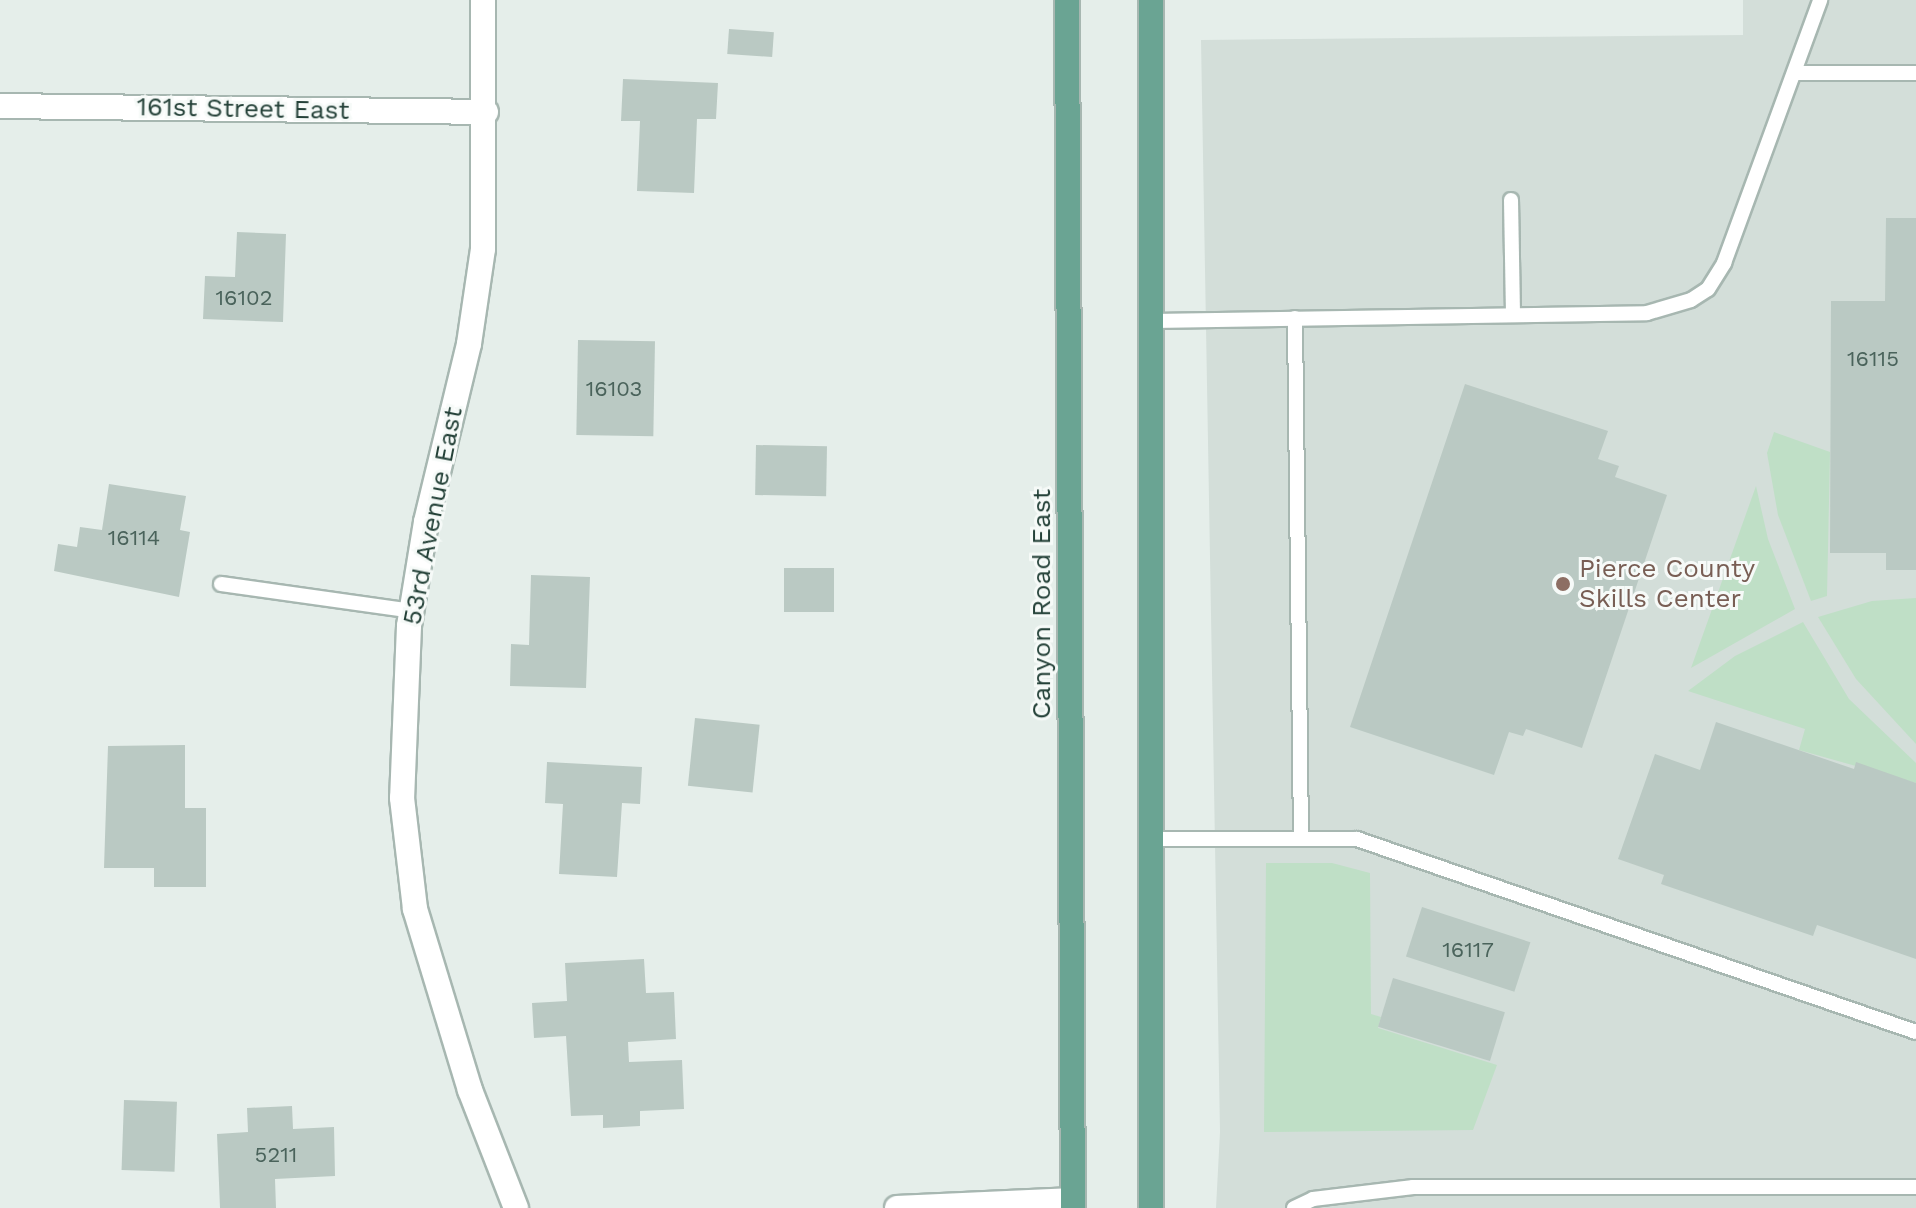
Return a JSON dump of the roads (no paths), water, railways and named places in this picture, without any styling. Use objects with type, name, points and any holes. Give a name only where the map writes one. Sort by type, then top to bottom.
[{"type":"main road","name":"Canyon Road East","points":[[1067,0],[1073,1204]]},
{"type":"main road","points":[[1151,0],[1151,1208]]},
{"type":"street","name":"53rd Avenue East","points":[[483,0],[486,112],[483,249],[469,344],[426,522],[412,611],[402,798],[415,909],[470,1090],[516,1208]]},
{"type":"street","name":"161st Street East","points":[[0,106],[486,112]]},
{"type":"street","points":[[897,1208],[1073,1204]]},
{"type":"lane","points":[[1153,321],[1647,313],[1673,308],[1708,289],[1724,263],[1820,0]]},
{"type":"lane","points":[[1794,73],[1916,73]]},
{"type":"lane","points":[[1511,200],[1513,314]]},
{"type":"lane","points":[[1295,318],[1301,836]]},
{"type":"lane","points":[[221,584],[412,611]]},
{"type":"lane","points":[[1152,839],[1301,836],[1357,839],[1916,1032]]},
{"type":"lane","points":[[1294,1208],[1313,1199],[1413,1187],[1916,1187]]},
{"type":"place","name":"Pierce County Skills Center","points":[[1563,584]]}]
